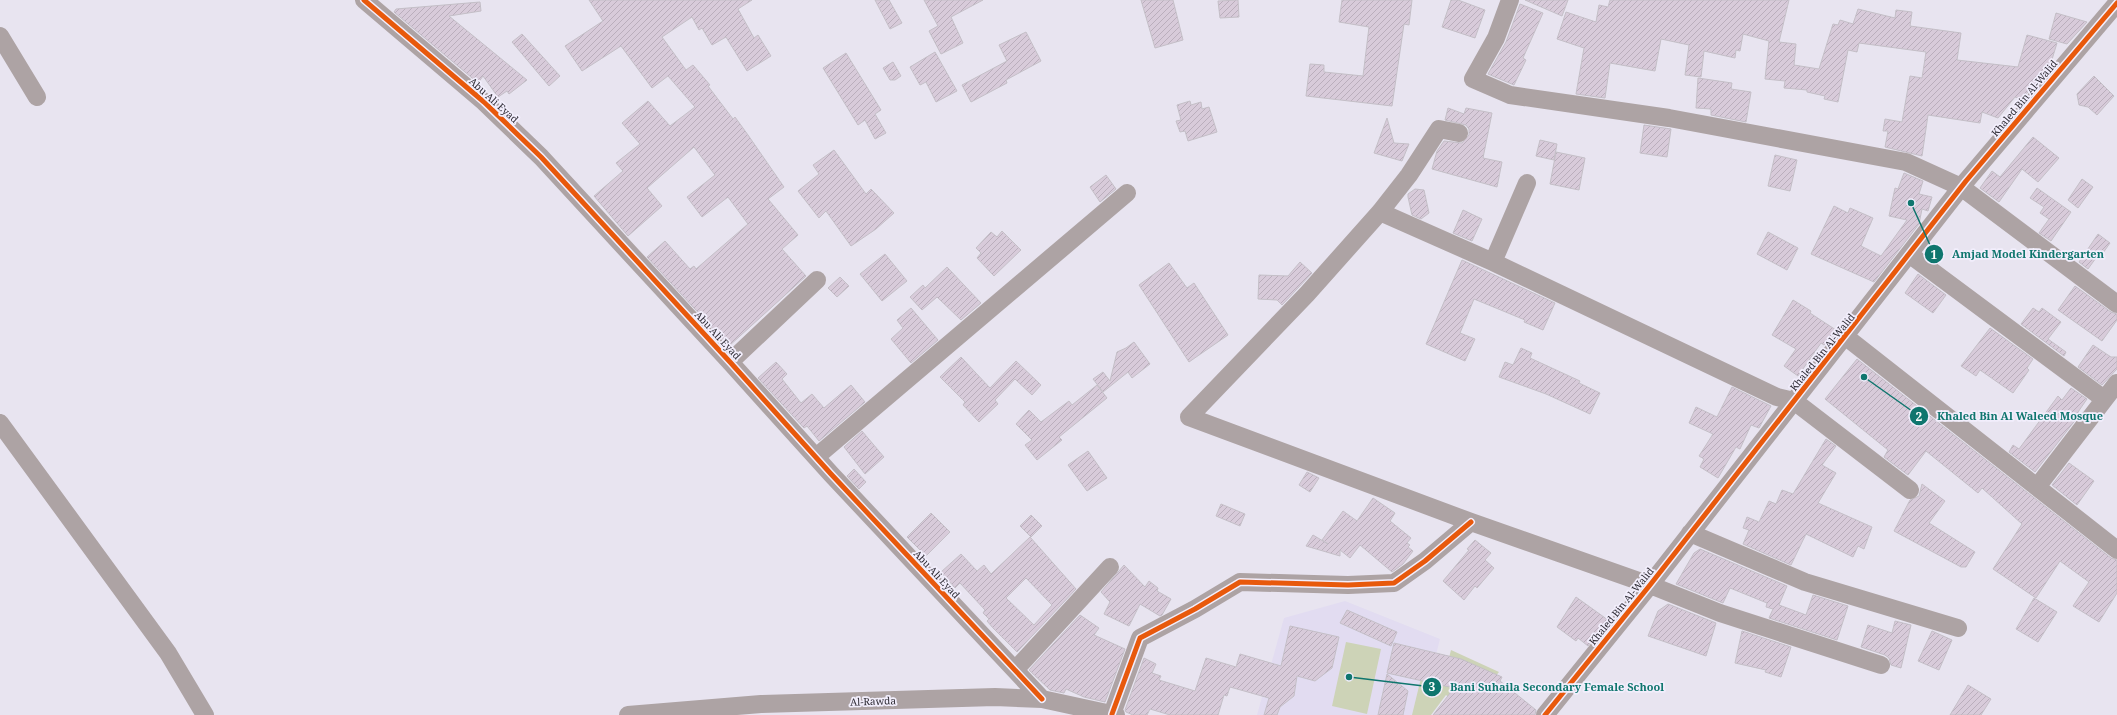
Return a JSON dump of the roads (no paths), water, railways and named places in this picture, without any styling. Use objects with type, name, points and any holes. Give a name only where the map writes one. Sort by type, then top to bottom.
[{"type":"street","name":"Abu Ali Eyad","points":[[364,0],[484,102],[541,157],[816,457],[1042,699]]},
{"type":"street","points":[[1510,0],[1496,38],[1473,79],[1510,95],[1669,118],[1906,162],[1961,187],[2117,304]]},
{"type":"street","name":"Khaled Bin Al-Walid","points":[[1545,715],[1846,337],[1961,187],[2117,3]]},
{"type":"street","points":[[0,36],[37,97]]},
{"type":"street","points":[[1459,134],[1439,128],[1409,175],[1380,212],[1307,294],[1189,417],[1471,522],[1650,585],[1720,612],[1881,665]]},
{"type":"street","points":[[1493,262],[1527,183]]},
{"type":"street","points":[[816,457],[1128,193]]},
{"type":"street","points":[[1380,212],[1493,262],[1777,397],[1794,401],[1910,490]]},
{"type":"street","points":[[1909,254],[2104,399]]},
{"type":"street","points":[[730,362],[817,280]]},
{"type":"street","points":[[1846,337],[2117,550]]},
{"type":"street","points":[[2037,487],[2117,383]]},
{"type":"street","points":[[0,423],[168,653],[205,715]]},
{"type":"street","points":[[1114,715],[1140,638],[1195,609],[1240,582],[1348,585],[1394,583],[1425,561],[1471,522]]},
{"type":"street","points":[[1690,533],[1805,582],[1958,628]]},
{"type":"street","points":[[1015,670],[1110,567]]},
{"type":"street","name":"Al-Rawda","points":[[636,715],[765,710],[995,696],[1042,699],[1114,715]]},
{"type":"place","name":"Amjad Model Kindergarten","points":[[1911,203]]},
{"type":"place","name":"Khaled Bin Al Waleed Mosque","points":[[1864,377]]},
{"type":"place","name":"Bani Suhaila Secondary Female School","points":[[1349,677]]}]
